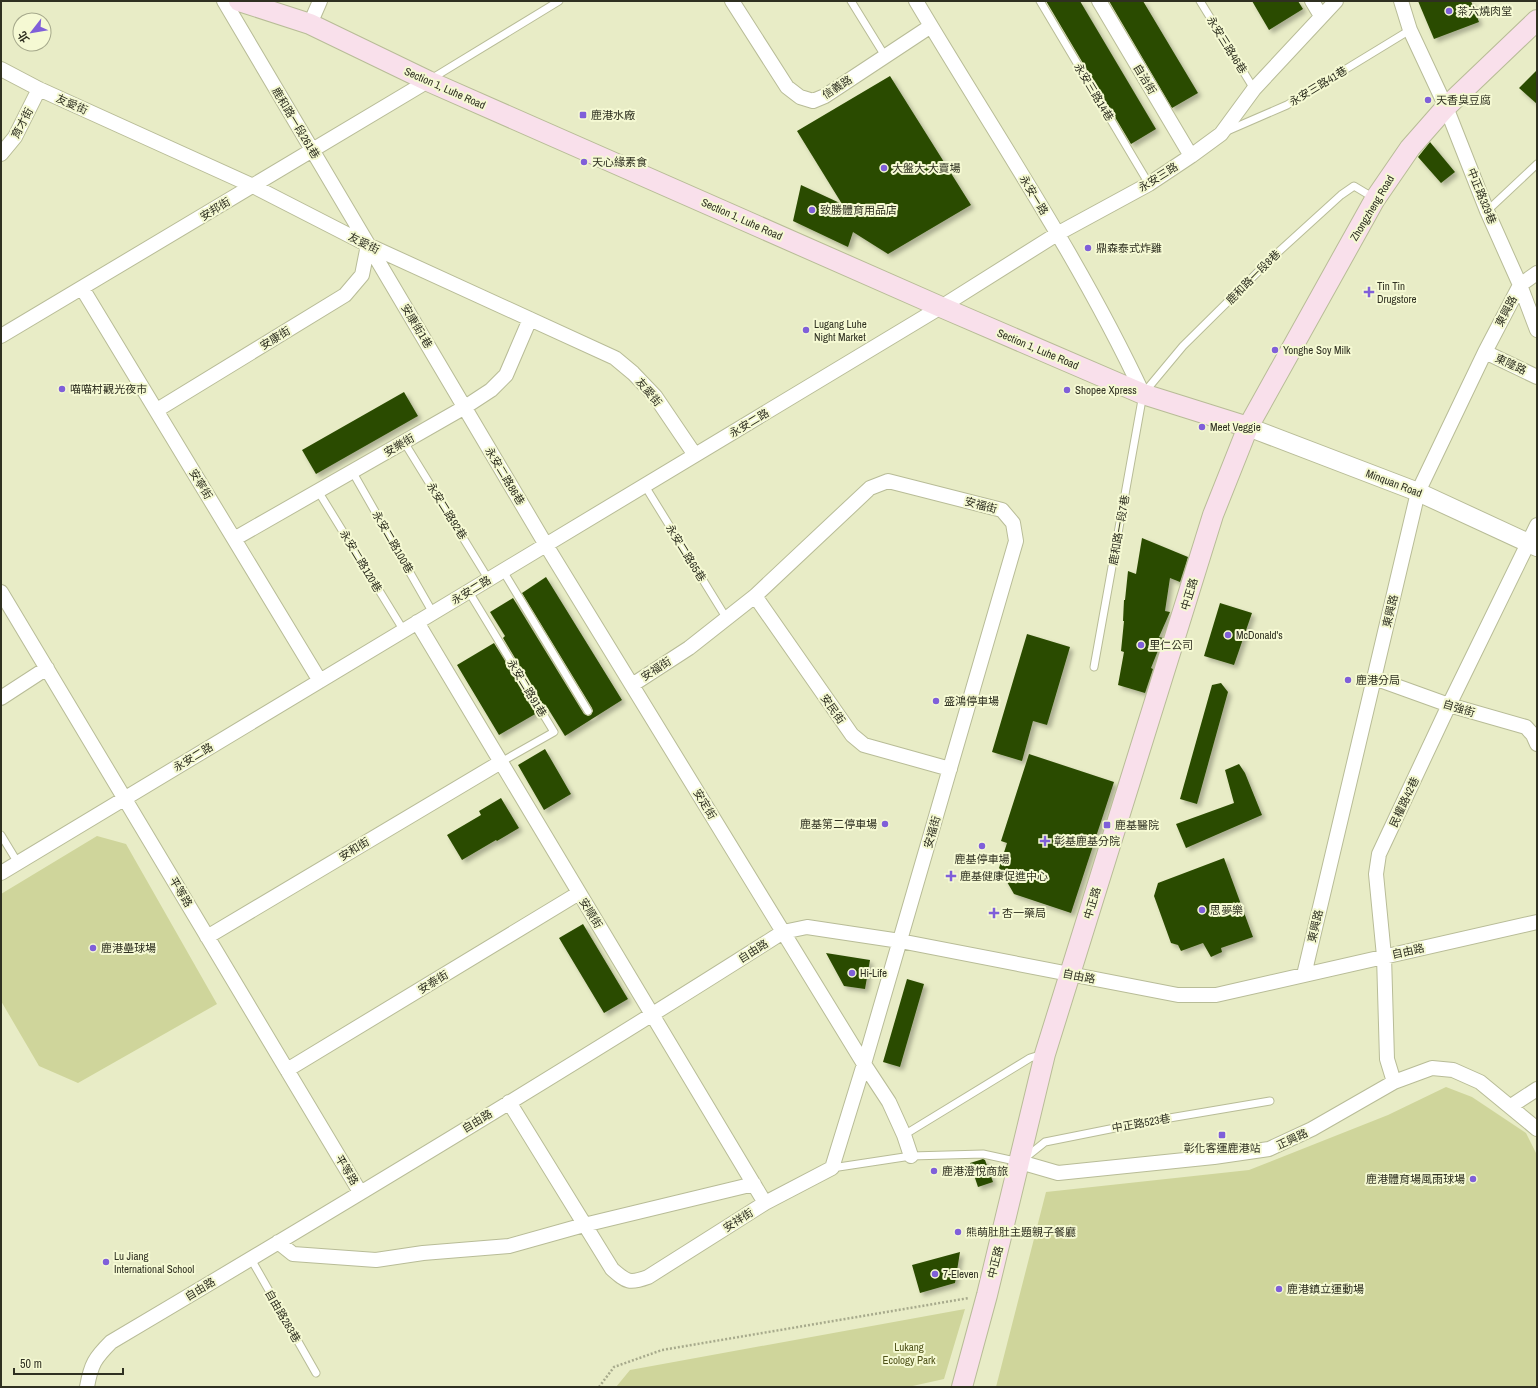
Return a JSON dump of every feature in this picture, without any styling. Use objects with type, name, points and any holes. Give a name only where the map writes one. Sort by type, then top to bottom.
[{"type":"main road","name":"Section 1, Luhe Road","points":[[239,1],[310,24],[428,81],[941,307],[1143,394],[1248,427]]},
{"type":"main road","name":"Zhongzheng Road","points":[[1248,427],[1376,199],[1410,148],[1446,107],[1537,20]]},
{"type":"main road","name":"中正路","points":[[962,1387],[987,1295],[1045,1054],[1213,515],[1248,427]]},
{"type":"street","name":"鹿和路一段261巷","points":[[224,1],[368,245]]},
{"type":"street","points":[[310,24],[320,1]]},
{"type":"street","name":"信義路","points":[[732,1],[786,87],[800,98],[813,101],[825,96],[931,26]]},
{"type":"street","name":"永安一路","points":[[916,1],[1057,234],[1119,343],[1143,394]]},
{"type":"street","name":"自治街","points":[[1100,1],[1191,156]]},
{"type":"street","points":[[1312,1],[1321,16]]},
{"type":"street","name":"永安三路","points":[[941,307],[1057,234],[1149,184],[1221,134],[1254,89],[1336,1]]},
{"type":"street","name":"中正路329巷","points":[[1400,1],[1410,30],[1446,107],[1487,211],[1520,285],[1537,330]]},
{"type":"street","name":"友愛街","points":[[1,69],[39,89],[253,186],[368,245],[615,358],[633,373],[655,396],[695,455]]},
{"type":"street","name":"安邦街","points":[[1,336],[428,81]]},
{"type":"street","name":"育才街","points":[[1,154],[15,137],[39,89]]},
{"type":"street","name":"安康街1巷","points":[[368,245],[465,407]]},
{"type":"street","name":"安康街","points":[[156,410],[345,295],[362,275],[368,245]]},
{"type":"street","name":"東興路","points":[[1304,975],[1418,492],[1485,352],[1520,285],[1537,273]]},
{"type":"street","name":"安寧街","points":[[82,288],[320,681]]},
{"type":"street","name":"永安二路","points":[[1,873],[941,307]]},
{"type":"street","name":"安樂街","points":[[234,539],[465,407],[490,390],[506,375],[530,319]]},
{"type":"street","name":"東隆路","points":[[1485,352],[1537,376]]},
{"type":"street","name":"永安二路86巷","points":[[465,407],[546,545]]},
{"type":"street","name":"Minquan Road","points":[[1248,427],[1418,492],[1533,544]]},
{"type":"street","name":"安福街","points":[[632,685],[689,648],[756,596],[870,488],[888,481],[1002,510],[1013,523],[1016,542],[900,941]]},
{"type":"street","name":"民權路42巷","points":[[1394,1082],[1387,1059],[1384,956],[1376,874],[1380,854],[1449,705],[1533,544],[1537,525]]},
{"type":"street","name":"安定街","points":[[546,545],[864,1064],[889,1102],[904,1135],[911,1156]]},
{"type":"street","name":"平等路","points":[[1,592],[360,1192]]},
{"type":"street","name":"安民街","points":[[756,596],[852,735],[864,745],[950,769]]},
{"type":"street","name":"安順街","points":[[417,622],[765,1203]]},
{"type":"street","points":[[1,698],[47,668]]},
{"type":"street","name":"自強街","points":[[1374,678],[1449,705],[1526,727],[1536,738]]},
{"type":"street","name":"安和街","points":[[207,937],[501,762]]},
{"type":"street","name":"安泰街","points":[[287,1070],[579,893]]},
{"type":"street","name":"自由路","points":[[87,1387],[89,1373],[97,1356],[111,1342],[653,1015],[783,932],[807,927],[900,941],[1178,995],[1216,995],[1537,922]]},
{"type":"street","points":[[832,1168],[900,941]]},
{"type":"street","name":"正興路","points":[[1020,1162],[1058,1173],[1214,1158],[1269,1149],[1312,1129],[1394,1082],[1432,1068],[1453,1070],[1480,1082],[1511,1106],[1537,1129]]},
{"type":"street","points":[[1511,1106],[1537,1089]]},
{"type":"street","name":"安祥街","points":[[509,1102],[612,1269],[624,1279],[635,1282],[648,1277],[765,1203],[832,1168]]},
{"type":"street","points":[[278,1242],[292,1254],[376,1260],[423,1253],[509,1246],[584,1225],[754,1184]]},
{"type":"lane","points":[[428,81],[559,1]]},
{"type":"lane","points":[[851,1],[885,56]]},
{"type":"lane","name":"永安三路14巷","points":[[1040,1],[1149,184]]},
{"type":"lane","name":"永安三路46巷","points":[[1200,1],[1254,89]]},
{"type":"lane","name":"永安三路41巷","points":[[1221,134],[1287,105],[1410,30]]},
{"type":"lane","points":[[1487,211],[1537,164]]},
{"type":"lane","name":"鹿和路一段8巷","points":[[1143,394],[1183,346],[1275,255],[1341,195],[1354,186],[1376,199]]},
{"type":"lane","name":"鹿和路一段7巷","points":[[1094,667],[1143,394]]},
{"type":"lane","name":"永安二路92巷","points":[[404,442],[489,580]]},
{"type":"lane","name":"永安二路100巷","points":[[352,471],[433,613]]},
{"type":"lane","name":"永安二路65巷","points":[[644,486],[727,620]]},
{"type":"lane","name":"永安二路120巷","points":[[318,491],[404,631]]},
{"type":"lane","points":[[503,571],[588,711]]},
{"type":"lane","name":"永安二路91巷","points":[[470,592],[554,732],[501,762]]},
{"type":"lane","points":[[1,835],[18,863]]},
{"type":"lane","points":[[904,1135],[1030,1058],[1045,1054]]},
{"type":"lane","name":"中正路523巷","points":[[1020,1162],[1045,1142],[1140,1123],[1270,1101]]},
{"type":"lane","points":[[832,1168],[911,1156],[983,1154],[1020,1162]]},
{"type":"lane","name":"自由路283巷","points":[[250,1259],[316,1373]]},
{"type":"path","points":[[599,1387],[614,1367],[662,1350],[987,1295]]},
{"type":"green space","name":"鹿港壘球場","points":[[97,836],[126,844],[217,1004],[78,1083],[39,1066],[1,1001],[1,894]]},
{"type":"green space","name":"鹿港鎮立運動場","points":[[1446,1087],[1472,1097],[1526,1133],[1537,1155],[1537,1387],[996,1387],[1046,1192],[1249,1170],[1388,1115]]},
{"type":"green space","name":"Lukang Ecology Park","points":[[965,1309],[944,1379],[908,1387],[616,1387],[630,1370]]},
{"type":"building","points":[[1046,1],[1080,1],[1156,129],[1131,144]]},
{"type":"building","points":[[1109,1],[1143,1],[1198,93],[1172,108]]},
{"type":"building","points":[[1252,1],[1298,1],[1303,9],[1269,30]]},
{"type":"building","name":"茶六燒肉堂","points":[[1418,1],[1471,1],[1479,22],[1434,39]]},
{"type":"building","points":[[1537,70],[1537,104],[1519,88]]},
{"type":"building","name":"大盤大 大賣場","points":[[890,76],[971,205],[888,254],[853,232],[848,247],[793,221],[801,185],[842,204],[797,131]]},
{"type":"building","points":[[1430,142],[1455,172],[1441,183],[1418,157]]},
{"type":"building","points":[[404,392],[418,416],[316,474],[302,450]]},
{"type":"building","points":[[1142,538],[1188,557],[1180,582],[1170,578],[1165,611],[1170,612],[1159,637],[1163,638],[1151,668],[1153,669],[1145,693],[1118,685],[1124,652],[1121,651],[1124,621],[1124,600],[1128,571],[1136,574]]},
{"type":"building","points":[[546,577],[622,700],[565,736],[547,707],[545,708],[503,638],[505,636],[490,612],[513,598],[584,714],[588,716],[591,715],[593,711],[592,708],[522,593]]},
{"type":"building","name":"McDonald's","points":[[1220,603],[1252,613],[1234,665],[1204,656]]},
{"type":"building","points":[[1027,634],[1070,647],[1047,725],[1033,721],[1022,761],[992,752]]},
{"type":"building","points":[[494,643],[537,713],[499,735],[457,665]]},
{"type":"building","points":[[1221,683],[1228,692],[1197,804],[1180,799],[1212,685]]},
{"type":"building","points":[[545,749],[571,794],[544,810],[518,765]]},
{"type":"building","name":"彰基鹿基分院","points":[[1029,754],[1114,782],[1071,913],[1014,894],[999,868],[1007,843],[1001,841]]},
{"type":"building","points":[[1239,764],[1245,773],[1262,815],[1186,848],[1176,824],[1234,803],[1225,770]]},
{"type":"building","points":[[501,798],[519,828],[462,860],[447,835],[481,815],[479,811]]},
{"type":"building","name":"思夢樂","points":[[1224,858],[1253,937],[1221,948],[1222,952],[1211,957],[1203,943],[1181,951],[1178,945],[1171,943],[1154,896],[1158,883]]},
{"type":"building","points":[[583,924],[628,999],[604,1013],[559,938]]},
{"type":"building","name":"Hi-Life","points":[[826,953],[870,960],[865,989],[844,986]]},
{"type":"building","points":[[907,979],[924,984],[900,1067],[883,1062]]},
{"type":"building","points":[[983,1159],[985,1160],[993,1182],[978,1187],[970,1163]]},
{"type":"building","name":"7-Eleven","points":[[960,1252],[955,1283],[920,1293],[912,1265]]},
{"type":"place","name":"茶六燒肉堂","points":[[1449,11]]},
{"type":"place","name":"天香臭豆腐","points":[[1428,100]]},
{"type":"place","name":"鹿港水廠","points":[[583,115]]},
{"type":"place","name":"天心緣素食","points":[[584,162]]},
{"type":"place","name":"大盤大 大賣場","points":[[884,168]]},
{"type":"place","name":"致勝體育用品店","points":[[812,210]]},
{"type":"place","name":"鼎森泰式炸雞","points":[[1088,248]]},
{"type":"place","name":"Tin Tin Drugstore","points":[[1369,292]]},
{"type":"place","name":"Lugang Luhe Night Market","points":[[806,330]]},
{"type":"place","name":"Yonghe Soy Milk","points":[[1275,350]]},
{"type":"place","name":"喵喵村觀光夜市","points":[[62,389]]},
{"type":"place","name":"Shopee Xpress","points":[[1067,390]]},
{"type":"place","name":"Meet Veggie","points":[[1202,427]]},
{"type":"place","name":"McDonald's","points":[[1228,635]]},
{"type":"place","name":"里仁公司","points":[[1141,645]]},
{"type":"place","name":"鹿港分局","points":[[1348,680]]},
{"type":"place","name":"盛鴻停車場","points":[[936,701]]},
{"type":"place","name":"鹿基第二停車場","points":[[885,824]]},
{"type":"place","name":"鹿基醫院","points":[[1107,825]]},
{"type":"place","name":"彰基鹿基分院","points":[[1045,841]]},
{"type":"place","name":"鹿基停車場","points":[[982,846]]},
{"type":"place","name":"鹿基健康促進中心","points":[[951,876]]},
{"type":"place","name":"思夢樂","points":[[1202,910]]},
{"type":"place","name":"杏一藥局","points":[[994,913]]},
{"type":"place","name":"鹿港壘球場","points":[[93,948]]},
{"type":"place","name":"Hi-Life","points":[[852,973]]},
{"type":"place","name":"彰化客運鹿港站","points":[[1222,1135]]},
{"type":"place","name":"鹿港澄悅商旅","points":[[934,1171]]},
{"type":"place","name":"鹿港體育場風雨球場","points":[[1473,1179]]},
{"type":"place","name":"熊萌肚肚主題親子餐廳","points":[[958,1232]]},
{"type":"place","name":"Lu Jiang International School","points":[[106,1262]]},
{"type":"place","name":"7-Eleven","points":[[935,1274]]},
{"type":"place","name":"鹿港鎮立運動場","points":[[1279,1289]]}]
